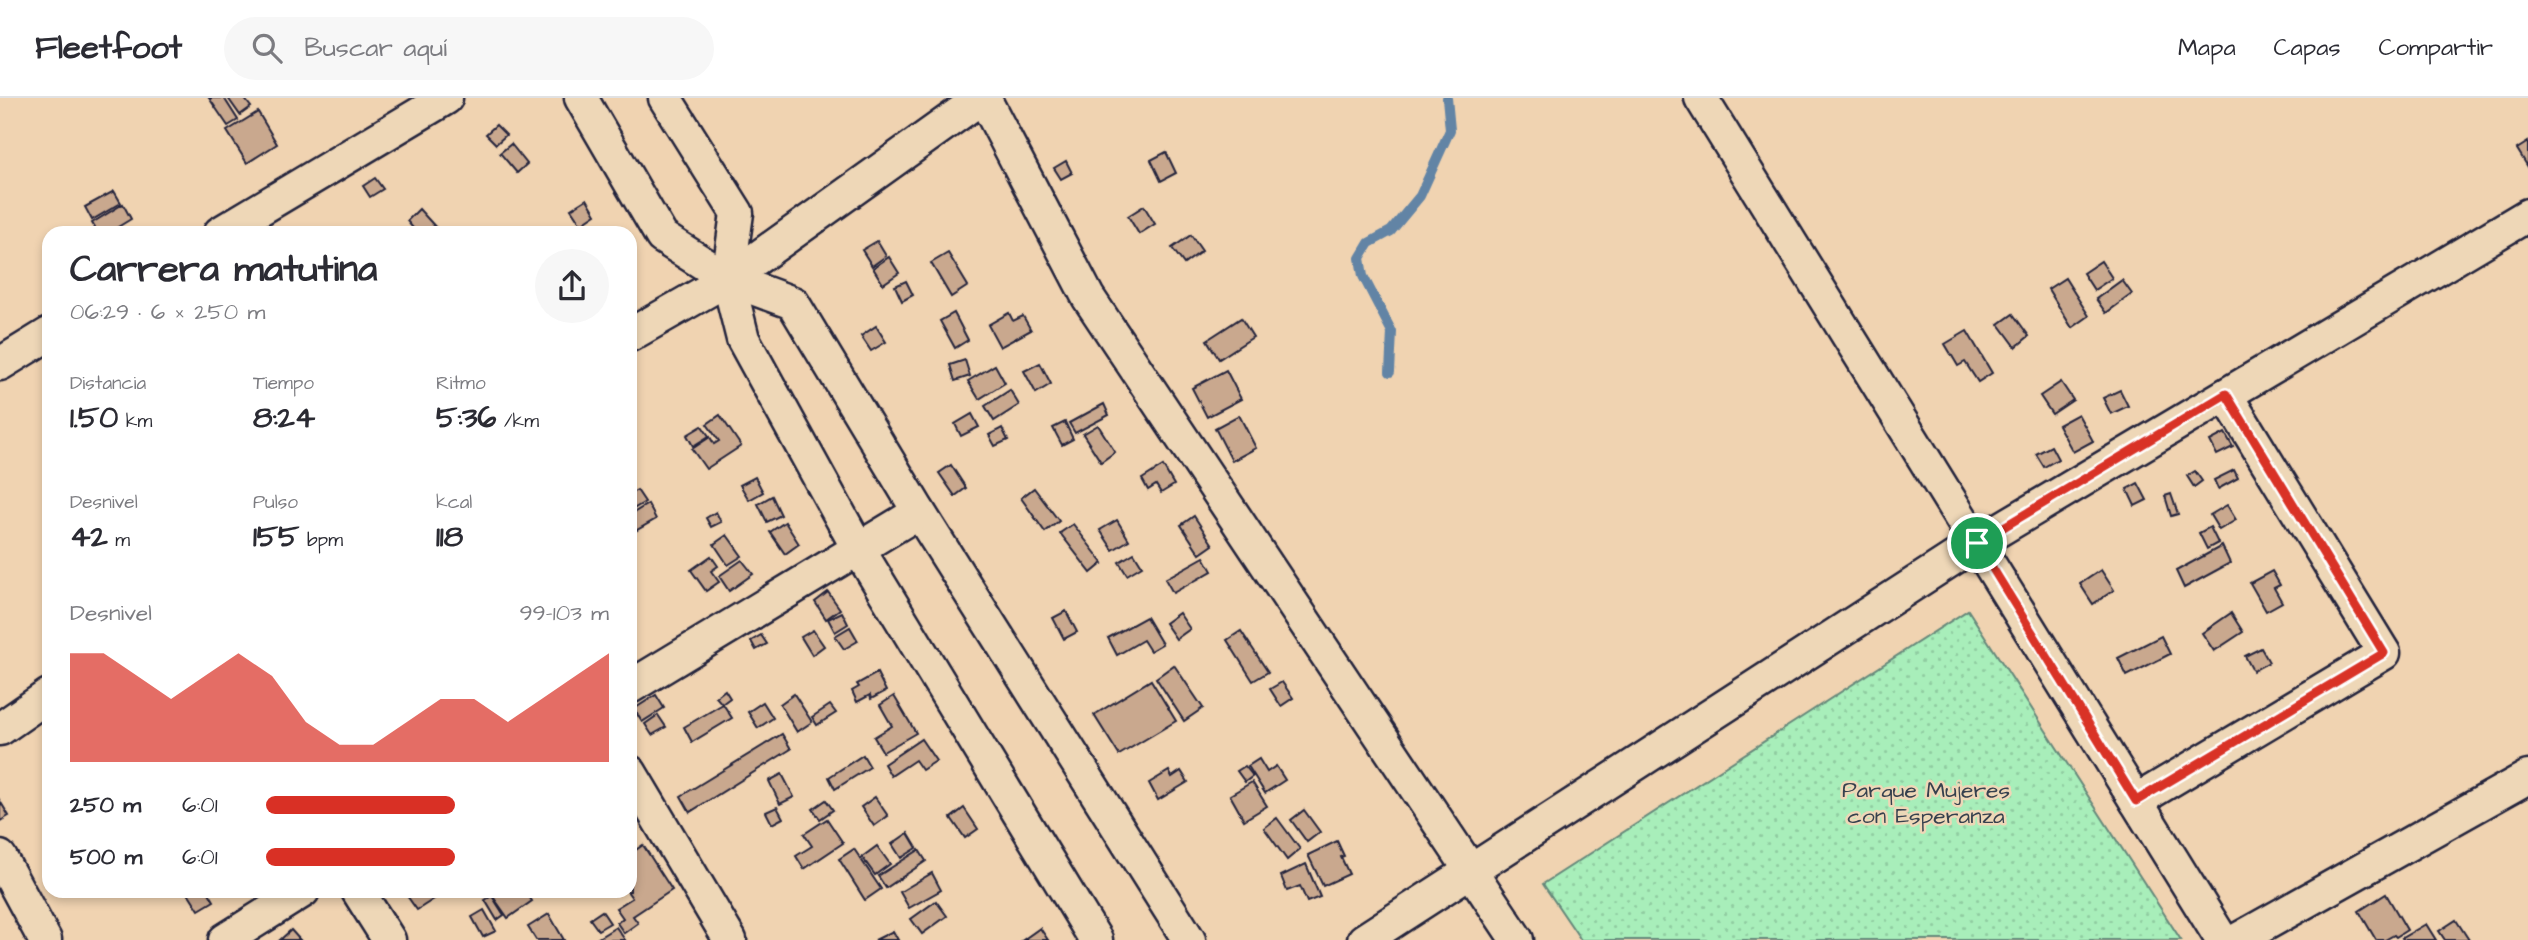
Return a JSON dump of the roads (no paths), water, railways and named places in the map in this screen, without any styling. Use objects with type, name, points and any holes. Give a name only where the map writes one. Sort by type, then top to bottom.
[{"type":"street","points":[[232,226],[446,98]]},
{"type":"street","points":[[581,98],[662,237],[728,279],[793,303],[919,512],[1189,940]]},
{"type":"street","points":[[665,98],[737,213],[728,279],[743,339],[859,550],[1096,940]]},
{"type":"street","points":[[637,331],[728,279],[982,98],[1088,297],[1517,940]]},
{"type":"street","points":[[1701,98],[2222,940]]},
{"type":"street","points":[[1364,940],[1977,543],[2528,215]]},
{"type":"street","points":[[0,364],[42,338]]},
{"type":"street","points":[[2136,801],[2384,653],[2226,394]]},
{"type":"street","points":[[637,683],[919,512]]},
{"type":"street","points":[[0,729],[42,700]]},
{"type":"street","points":[[2237,940],[2528,777]]},
{"type":"street","points":[[637,784],[730,940]]},
{"type":"street","points":[[0,857],[45,940]]},
{"type":"street","points":[[225,940],[292,898]]},
{"type":"street","points":[[362,898],[389,940]]},
{"type":"waterway","points":[[1390,372],[1392,332],[1363,276],[1360,258],[1369,243],[1391,231],[1420,196],[1450,130],[1447,98]]},
{"type":"park label","name":"Parque Mujeres con Esperanza","points":[[1926,802]]}]
